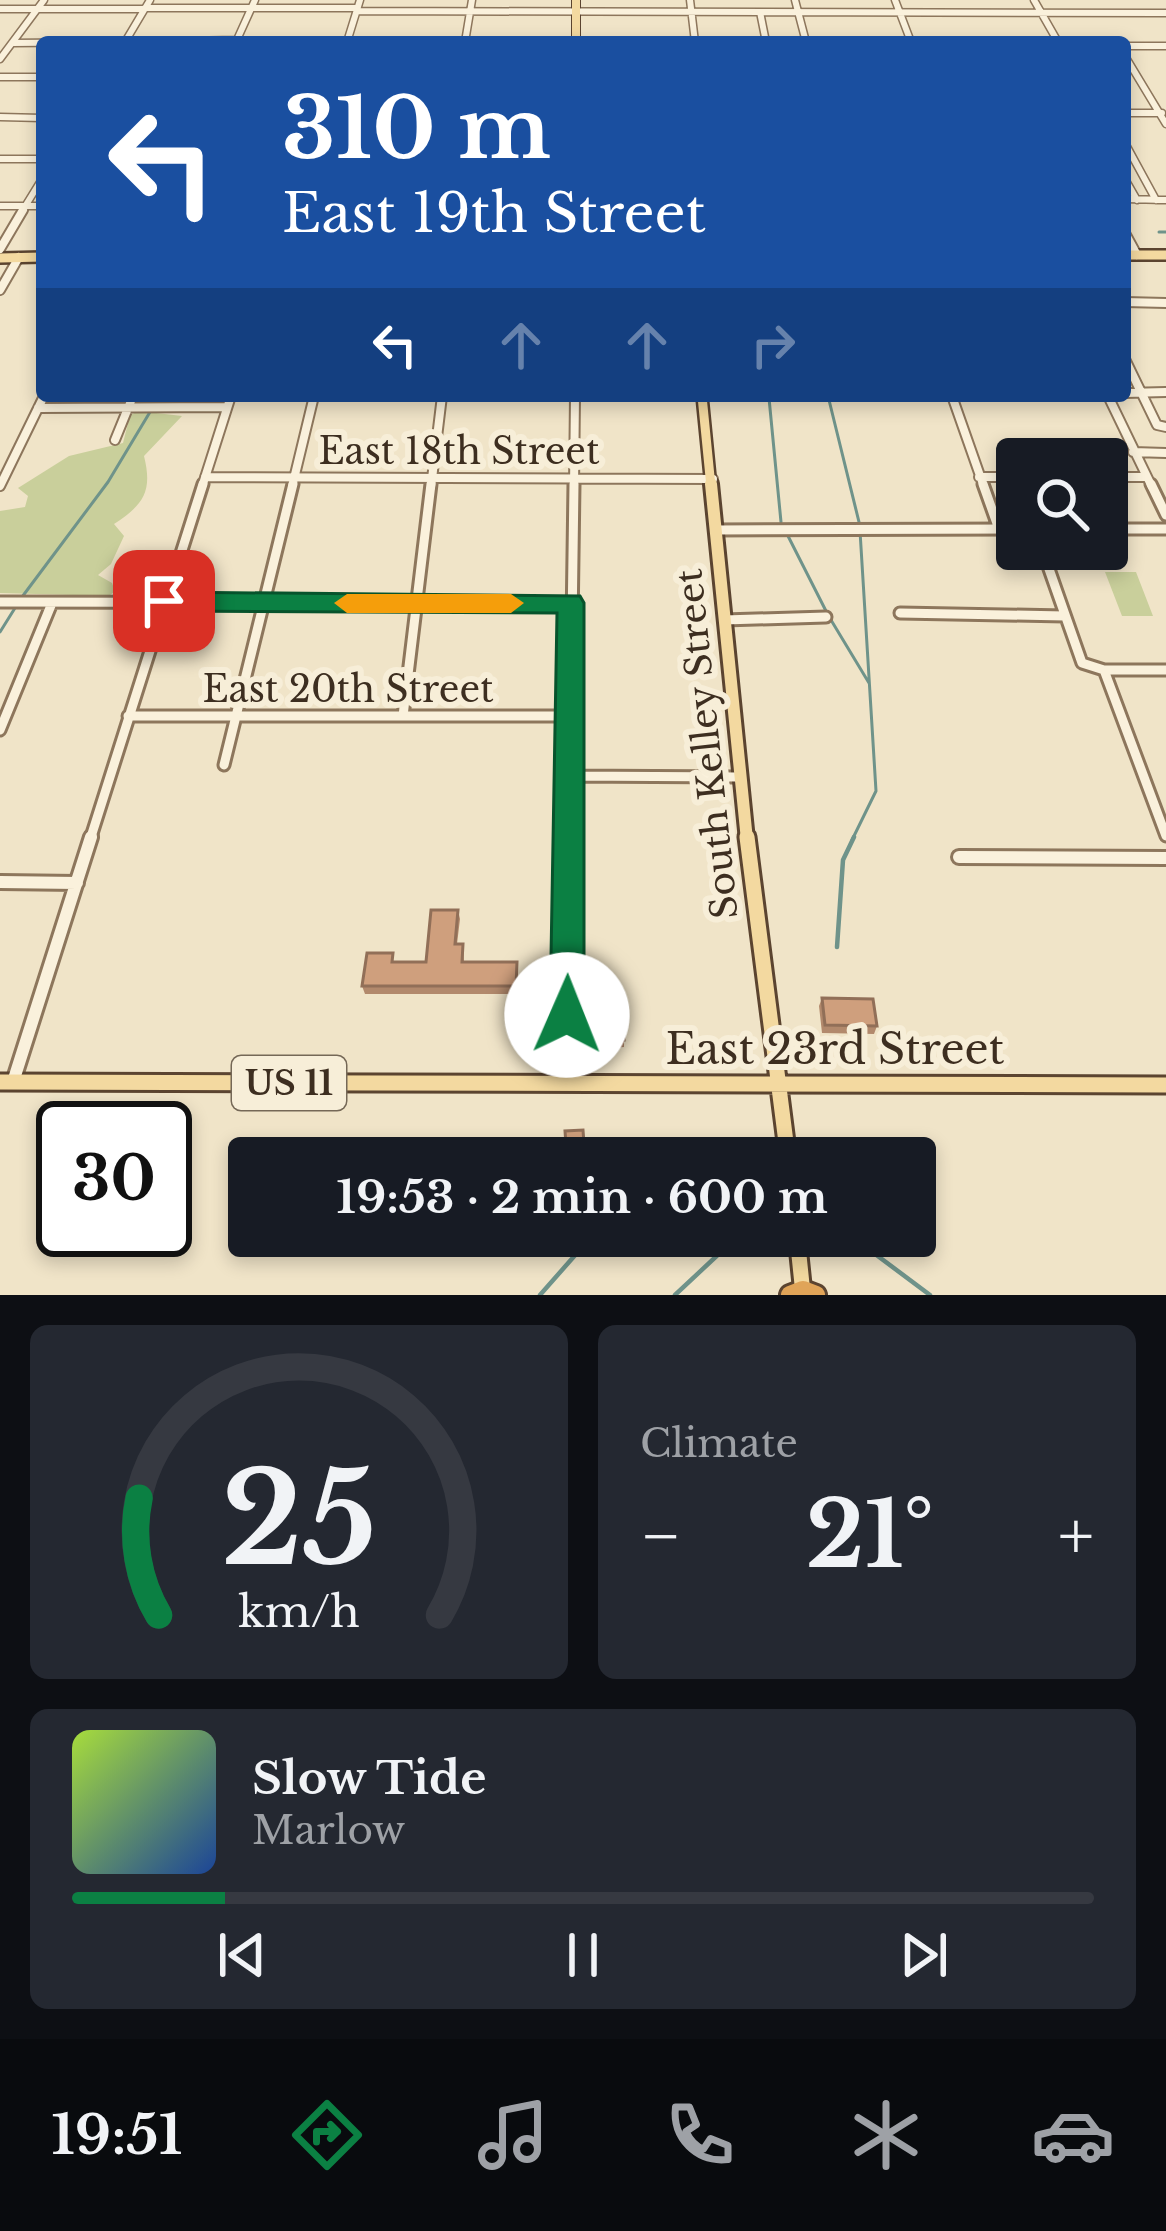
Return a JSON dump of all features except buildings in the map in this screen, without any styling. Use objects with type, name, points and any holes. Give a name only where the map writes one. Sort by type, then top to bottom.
[{"type":"main road","points":[[576,0],[576,36]]},
{"type":"main road","points":[[0,254],[36,257]]},
{"type":"main road","points":[[1131,255],[1166,255]]},
{"type":"main road","name":"South Kelley Street","points":[[703,402],[759,956],[786,1137]]},
{"type":"main road","name":"East 23rd Street","points":[[6,1082],[1166,1085]]},
{"type":"main road","points":[[799,1257],[803,1294]]},
{"type":"street","points":[[0,59],[44,0]]},
{"type":"street","points":[[128,36],[149,0]]},
{"type":"street","points":[[466,36],[472,0]]},
{"type":"street","points":[[690,0],[694,36]]},
{"type":"street","points":[[795,0],[804,36]]},
{"type":"street","points":[[895,0],[909,36]]},
{"type":"street","points":[[1034,0],[1055,36]]},
{"type":"street","points":[[0,9],[253,4],[470,11],[1166,13]]},
{"type":"street","points":[[238,36],[253,4]]},
{"type":"street","points":[[349,36],[358,6]]},
{"type":"street","points":[[760,11],[765,36]]},
{"type":"street","points":[[0,43],[36,43]]},
{"type":"street","points":[[12,43],[36,44]]},
{"type":"street","points":[[1131,46],[1166,46]]},
{"type":"street","points":[[1131,65],[1166,124]]},
{"type":"street","points":[[0,77],[36,77]]},
{"type":"street","points":[[1131,113],[1163,113]]},
{"type":"street","points":[[0,118],[36,118]]},
{"type":"street","points":[[1131,152],[1161,200]]},
{"type":"street","points":[[0,159],[36,159]]},
{"type":"street","points":[[0,254],[36,189]]},
{"type":"street","points":[[1131,190],[1137,200]]},
{"type":"street","points":[[1131,200],[1161,200]]},
{"type":"street","points":[[0,206],[36,206]]},
{"type":"street","points":[[0,290],[19,257]]},
{"type":"street","points":[[1131,302],[1166,303]]},
{"type":"street","points":[[1131,370],[1157,425],[1166,428]]},
{"type":"street","points":[[1131,393],[1166,392]]},
{"type":"street","points":[[0,486],[41,402]]},
{"type":"street","points":[[115,440],[130,402]]},
{"type":"street","points":[[6,1082],[77,883],[229,402],[38,408]]},
{"type":"street","points":[[224,765],[313,402]]},
{"type":"street","points":[[403,716],[441,402]]},
{"type":"street","points":[[566,1084],[574,402]]},
{"type":"street","points":[[954,402],[996,522]]},
{"type":"street","points":[[1111,402],[1166,515]]},
{"type":"street","points":[[1133,452],[1166,453]]},
{"type":"street","name":"East 18th Street","points":[[205,477],[712,479]]},
{"type":"street","points":[[979,477],[996,477]]},
{"type":"street","points":[[1128,477],[1145,477]]},
{"type":"street","points":[[1128,529],[1166,529]]},
{"type":"street","points":[[715,530],[996,530]]},
{"type":"street","points":[[1049,570],[1082,663],[1104,670],[1166,670]]},
{"type":"street","points":[[0,602],[571,603]]},
{"type":"street","points":[[0,730],[52,603]]},
{"type":"street","points":[[900,613],[1064,616]]},
{"type":"street","points":[[724,620],[826,617]]},
{"type":"street","points":[[1104,670],[1166,836]]},
{"type":"street","name":"East 20th Street","points":[[128,716],[569,716]]},
{"type":"street","points":[[570,776],[740,777]]},
{"type":"street","points":[[959,857],[1166,858]]},
{"type":"street","points":[[0,882],[77,883]]},
{"type":"green space","points":[[139,411],[182,416],[144,456],[143,496],[114,524],[124,536],[111,564],[98,575],[112,583],[115,591],[109,596],[0,593],[0,511],[25,507],[28,496],[18,488],[69,456],[123,443],[130,415]]},
{"type":"green space","points":[[1105,572],[1136,572],[1153,616],[1122,616]]},
{"type":"waterway","points":[[1159,232],[1166,232]]},
{"type":"waterway","points":[[769,402],[781,522]]},
{"type":"waterway","points":[[829,402],[859,522]]},
{"type":"waterway","points":[[22,597],[108,482],[150,412]]},
{"type":"waterway","points":[[852,840],[876,791],[860,531]]},
{"type":"waterway","points":[[787,534],[826,611]]},
{"type":"waterway","points":[[0,632],[15,608]]},
{"type":"waterway","points":[[831,620],[869,683]]},
{"type":"waterway","points":[[837,947],[843,860],[854,837]]},
{"type":"waterway","points":[[540,1295],[573,1257]]},
{"type":"waterway","points":[[675,1295],[716,1257]]},
{"type":"waterway","points":[[879,1257],[930,1295]]},
{"type":"slow traffic","points":[[347,603],[511,603]]},
{"type":"route","points":[[164,601],[571,603],[567,1015]]}]
